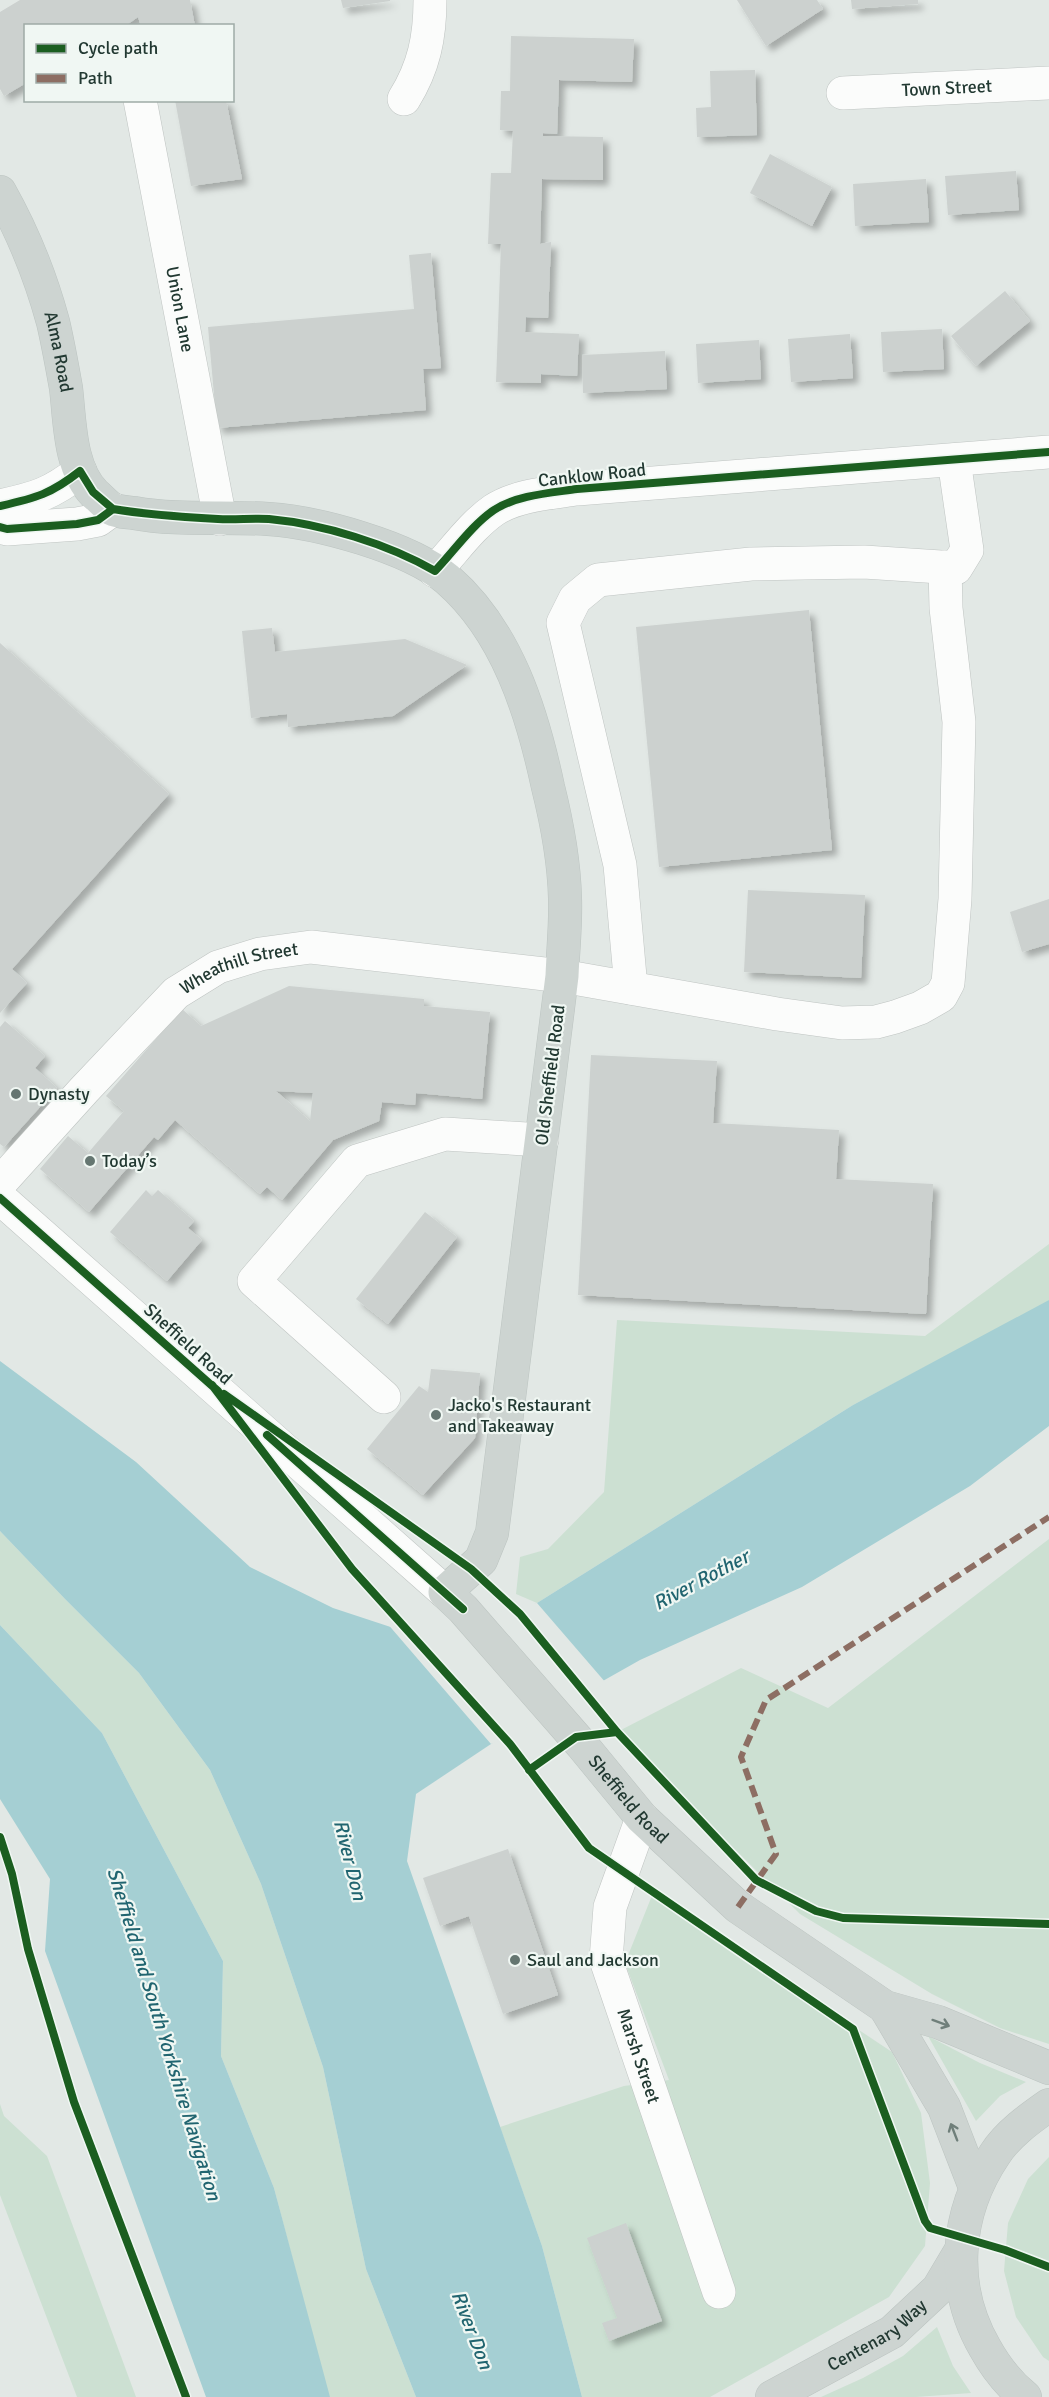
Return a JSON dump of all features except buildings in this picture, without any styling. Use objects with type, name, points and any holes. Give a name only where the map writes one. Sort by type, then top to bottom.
[{"type":"main road","name":"Alma Road","points":[[0,192],[30,258],[52,321],[80,471],[93,492],[113,509]]},
{"type":"main road","points":[[113,509],[146,515],[270,519],[329,530],[384,546],[411,557],[435,571]]},
{"type":"main road","name":"Old Sheffield Road","points":[[435,571],[466,598],[498,643],[526,703],[542,758],[562,858],[566,898],[562,976],[492,1533],[481,1560],[454,1600]]},
{"type":"main road","name":"Sheffield Road","points":[[454,1600],[582,1745],[642,1818],[738,1907],[885,2007],[938,2022],[1049,2068]]},
{"type":"main road","name":"Sheffield Road","points":[[885,2007],[944,2107],[975,2187]]},
{"type":"main road","points":[[1025,2397],[995,2365],[975,2331],[963,2292],[960,2252],[964,2219],[975,2187],[996,2152],[1023,2123],[1049,2106]]},
{"type":"main road","name":"Centenary Way","points":[[772,2397],[892,2332],[938,2289],[960,2252]]},
{"type":"street","points":[[404,99],[418,78],[430,30],[430,0]]},
{"type":"street","name":"Town Street","points":[[843,93],[1049,83]]},
{"type":"street","name":"Union Lane","points":[[140,102],[220,519]]},
{"type":"street","name":"Canklow Road","points":[[435,571],[495,509],[531,496],[577,489],[1049,452]]},
{"type":"street","points":[[631,987],[620,865],[562,623],[575,599],[598,580],[751,564],[864,562],[956,568],[966,550],[954,460]]},
{"type":"street","points":[[0,506],[39,497],[60,487],[80,471]]},
{"type":"street","points":[[0,527],[8,529],[77,524],[98,520],[113,509]]},
{"type":"street","name":"Wheathill Street","points":[[0,1183],[176,993],[218,967],[260,954],[311,947],[562,976],[777,1014],[855,1024],[876,1022],[903,1014],[920,1008],[941,996],[948,983],[955,899],[960,722],[946,608],[945,567]]},
{"type":"street","points":[[384,1397],[254,1281],[357,1161],[445,1134],[542,1140]]},
{"type":"street","name":"Sheffield Road","points":[[0,1198],[454,1600]]},
{"type":"street","name":"Marsh Street","points":[[642,1818],[610,1907],[606,1960],[719,2292]]},
{"type":"green space","points":[[1049,1244],[1049,1300],[1046,1303],[853,1405],[537,1603],[516,1594],[520,1557],[548,1549],[604,1492],[617,1320],[925,1336]]},
{"type":"green space","points":[[0,1531],[139,1673],[210,1770],[261,1884],[323,2067],[366,2269],[416,2397],[330,2397],[328,2394],[274,2188],[221,2056],[223,1961],[102,1733],[0,1625]]},
{"type":"green space","points":[[1049,1539],[1049,2044],[1000,2028],[932,1994],[800,1914],[617,1732],[741,1668],[828,1708]]},
{"type":"green space","points":[[653,1893],[892,2052],[921,2113],[930,2183],[925,2246],[889,2297],[710,2397],[582,2397],[542,2246],[500,2127],[624,2086],[669,2080],[625,1963]]},
{"type":"green space","points":[[928,2036],[980,2063],[1026,2082],[1000,2096],[976,2121]]},
{"type":"green space","points":[[0,2104],[4,2116],[47,2156],[136,2397],[77,2397],[0,2195]]},
{"type":"green space","points":[[1049,2157],[1049,2361],[1043,2357],[1016,2317],[1004,2271],[1008,2223],[1028,2179]]},
{"type":"green space","points":[[937,2327],[953,2366],[971,2393],[916,2397],[821,2397],[903,2356]]},
{"type":"water","points":[[1049,1300],[1049,1426],[970,1486],[802,1587],[640,1660],[491,1744],[416,1794],[407,1861],[542,2246],[582,2397],[416,2397],[366,2269],[323,2067],[261,1884],[210,1770],[139,1673],[0,1531],[0,1361],[136,1462],[250,1567],[333,1608],[427,1639],[537,1603],[853,1405]]},
{"type":"water","name":"Sheffield and South Yorkshire Navigation","points":[[0,1625],[102,1733],[223,1961],[221,2056],[274,2188],[330,2397],[206,2397],[45,1951],[50,1879],[0,1799]]},
{"type":"pier","points":[[537,1603],[606,1683],[503,1740],[491,1744],[386,1622],[427,1636],[523,1604]]},
{"type":"marked path","points":[[738,1907],[776,1854],[741,1757],[766,1700],[1049,1517]]},
{"type":"cycle path","points":[[0,527],[7,529],[77,524],[98,520],[113,509],[192,517],[269,519],[311,525],[355,537],[397,552],[435,571],[486,516],[503,505],[534,495],[577,489],[1049,452]]},
{"type":"cycle path","points":[[0,506],[43,494],[80,471],[93,492],[113,509]]},
{"type":"cycle path","points":[[0,1198],[218,1391]]},
{"type":"cycle path","points":[[212,1385],[352,1569],[510,1744],[589,1848],[853,2029],[925,2221],[930,2228],[1005,2250],[1049,2267]]},
{"type":"cycle path","points":[[224,1394],[471,1569],[520,1614],[617,1732],[756,1880],[816,1911],[843,1918],[1049,1924]]},
{"type":"cycle path","points":[[267,1435],[463,1609]]},
{"type":"cycle path","points":[[529,1770],[576,1737],[617,1732]]},
{"type":"cycle path","points":[[0,1837],[12,1874],[28,1949],[74,2102],[186,2397]]},
{"type":"place","name":"Dynasty","points":[[16,1094]]},
{"type":"place","name":"Today’s","points":[[90,1161]]},
{"type":"place","name":"Jacko's Restaurant and Takeaway","points":[[436,1415]]},
{"type":"place","name":"Saul and Jackson","points":[[515,1960]]},
{"type":"water label","name":"River Rother","points":[[701,1580]]},
{"type":"water label","name":"River Don","points":[[350,1860]]},
{"type":"water label","name":"River Don","points":[[472,2330]]}]
